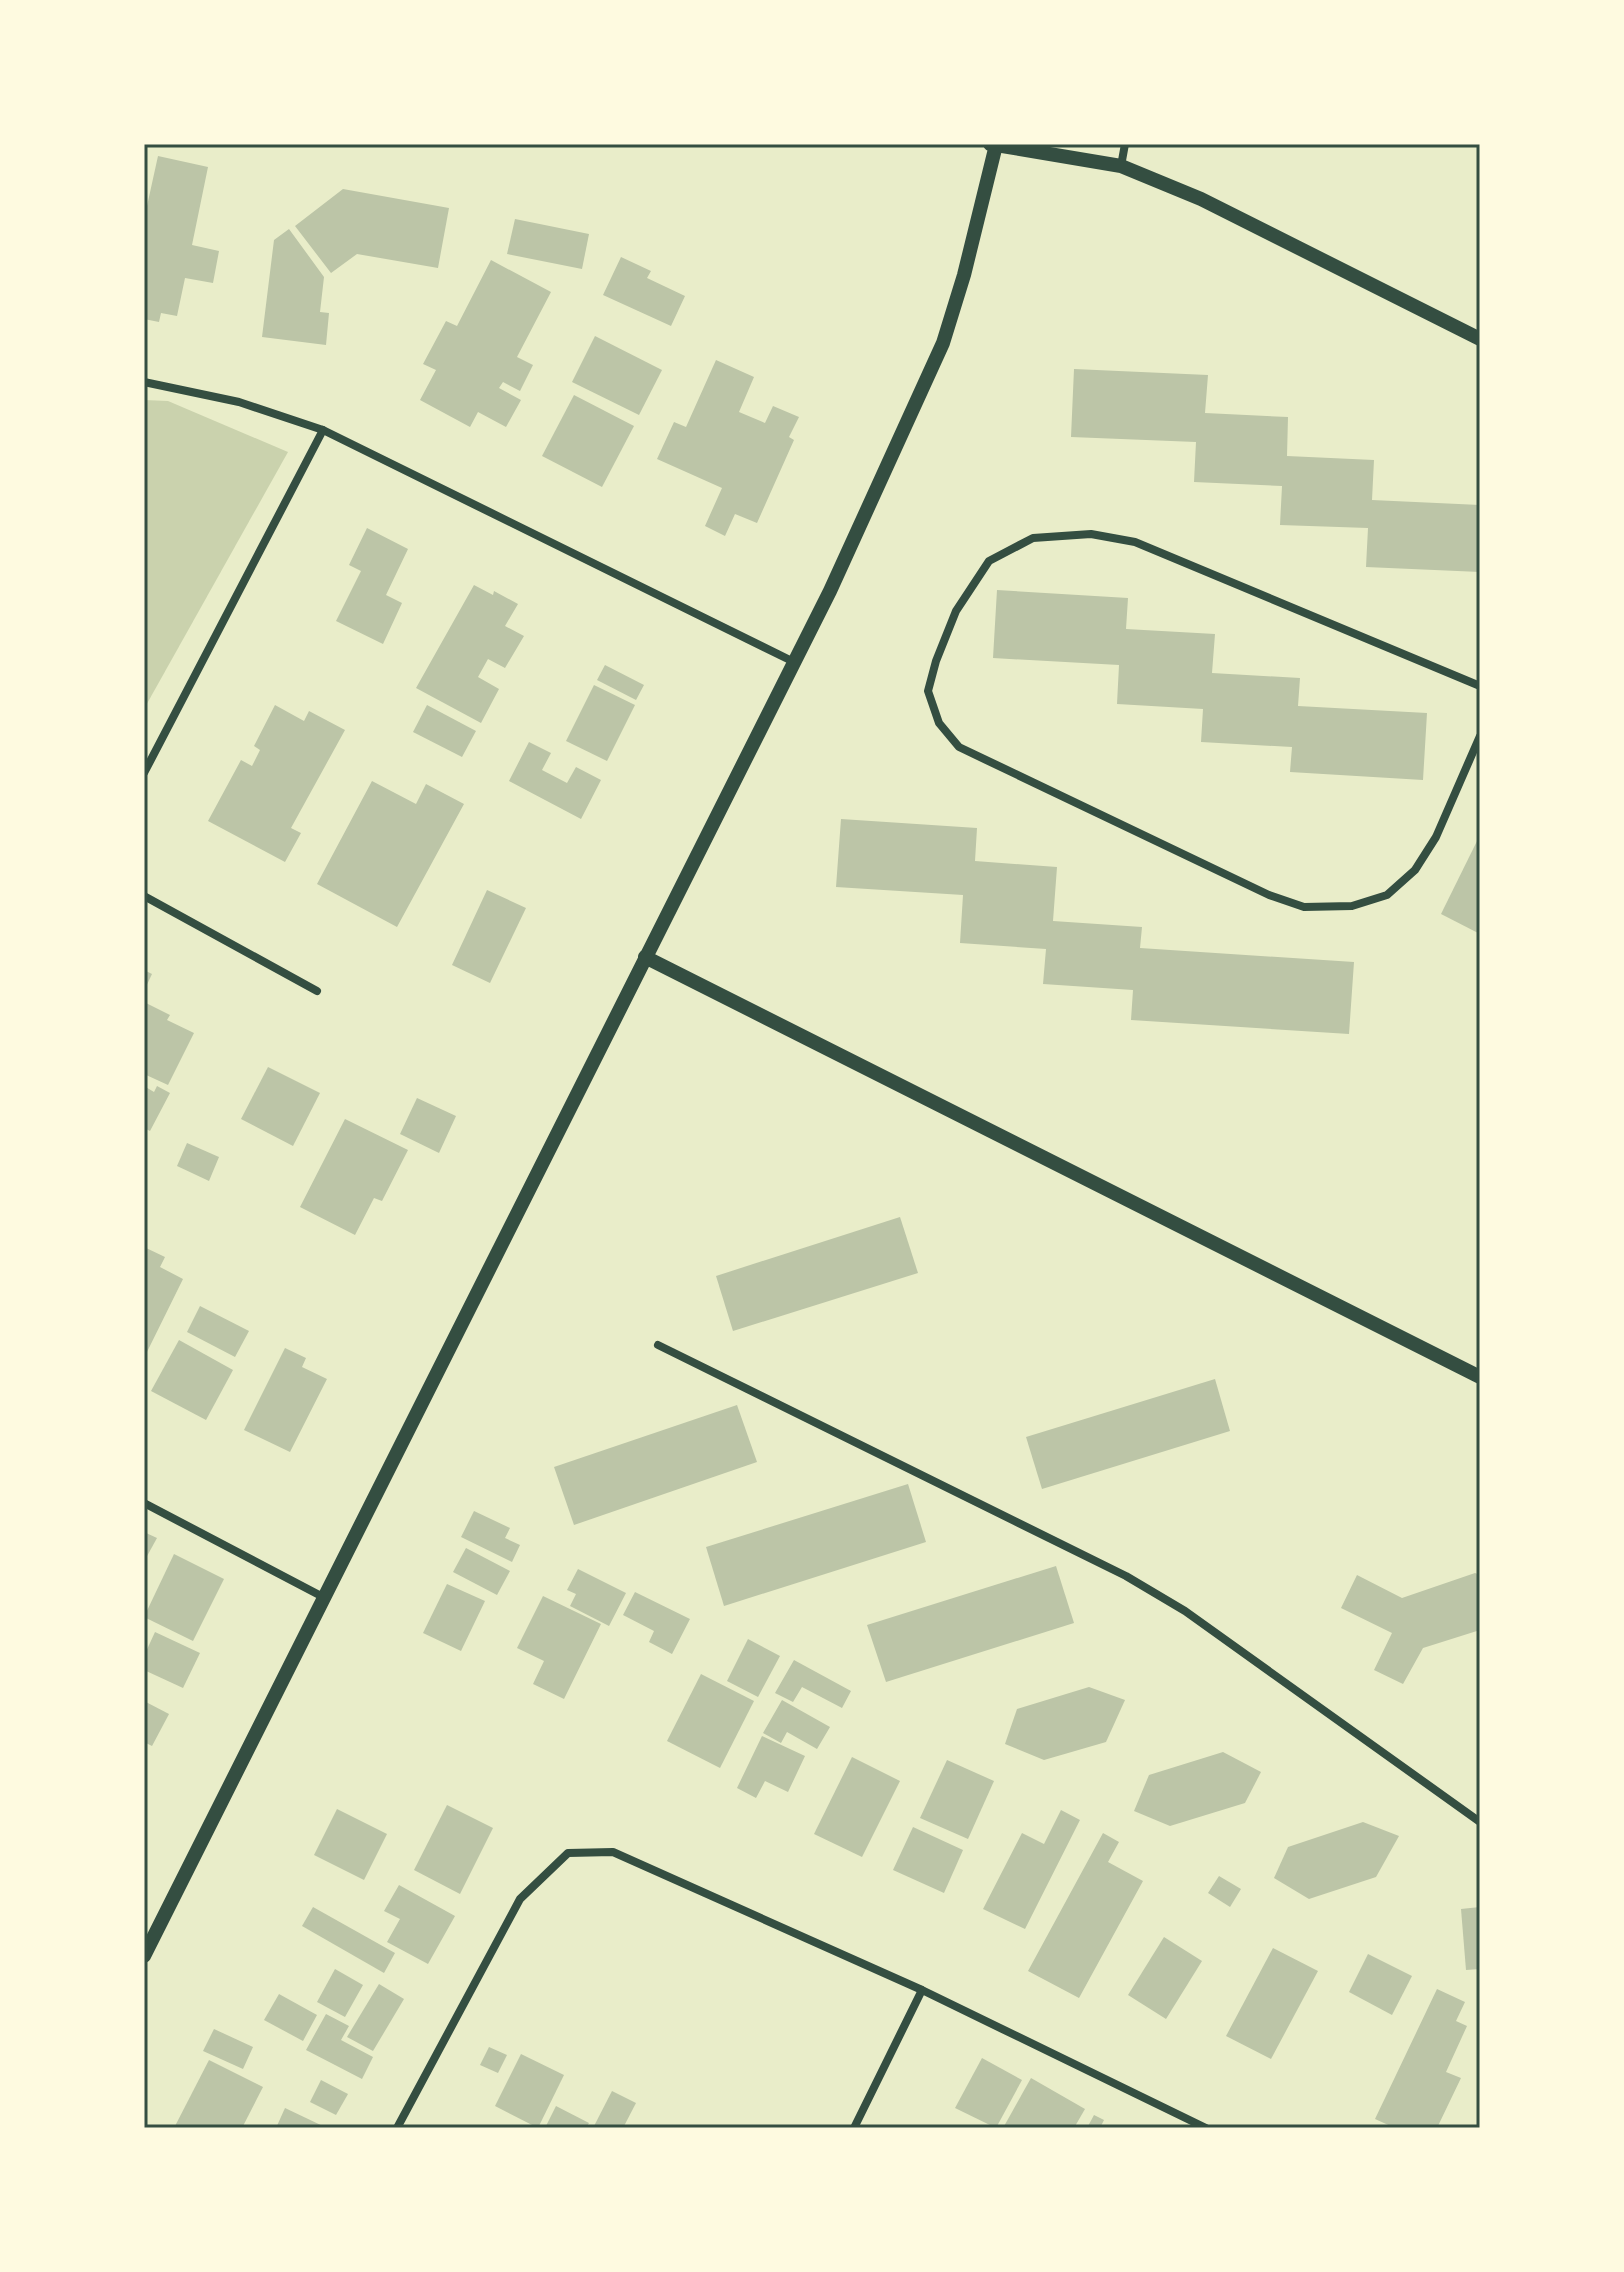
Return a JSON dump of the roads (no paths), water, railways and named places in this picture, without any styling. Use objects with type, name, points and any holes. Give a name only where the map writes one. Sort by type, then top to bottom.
[{"type":"street","points":[[1121,166],[1125,144]]},
{"type":"street","points":[[144,1956],[830,591],[943,343],[964,275],[993,145],[1121,166],[1201,199],[1480,339]]},
{"type":"street","points":[[144,382],[239,402],[323,430],[794,662]]},
{"type":"street","points":[[144,773],[323,430]]},
{"type":"street","points":[[1480,686],[1135,542],[1091,534],[1033,538],[989,561],[956,611],[928,691],[939,723],[959,747],[1269,895],[1304,907],[1352,906],[1387,895],[1415,870],[1436,837],[1480,736]]},
{"type":"street","points":[[144,896],[317,991]]},
{"type":"street","points":[[645,957],[1480,1377]]},
{"type":"street","points":[[658,1345],[1126,1576],[1185,1611],[1480,1822]]},
{"type":"street","points":[[144,1503],[325,1598]]},
{"type":"street","points":[[397,2128],[520,1899],[568,1853],[613,1852],[922,1990],[1206,2128]]},
{"type":"street","points":[[854,2128],[922,1990]]}]
